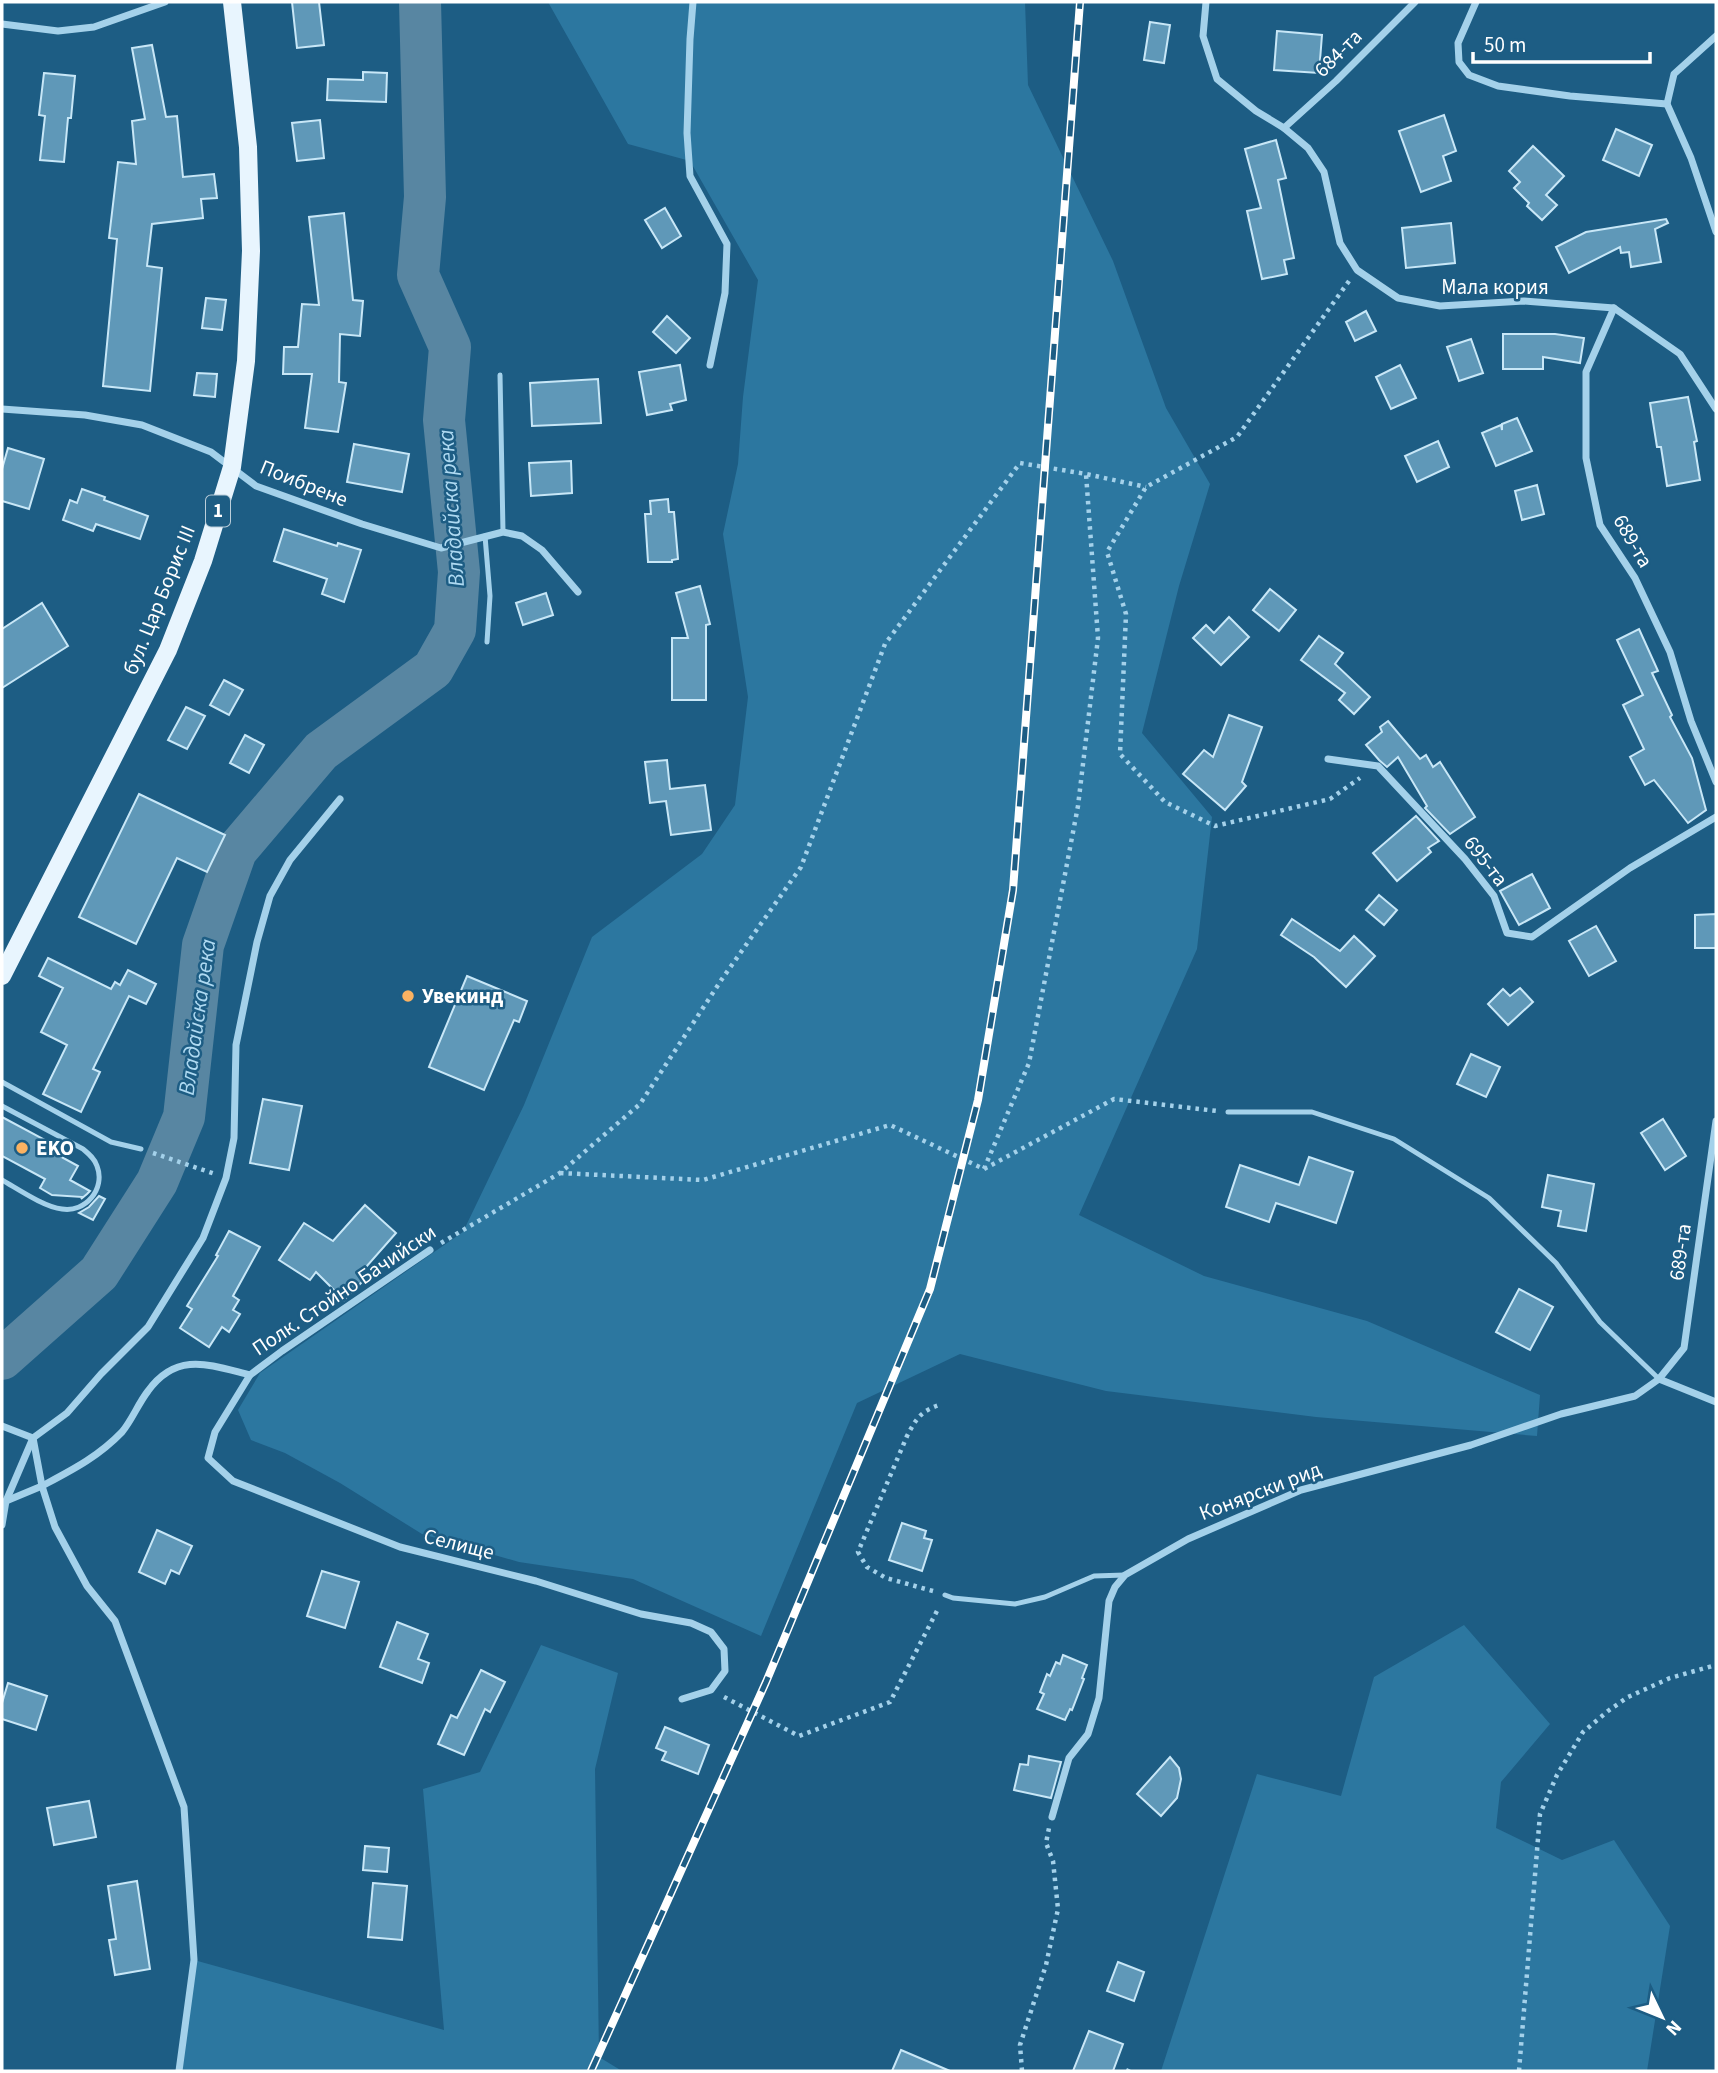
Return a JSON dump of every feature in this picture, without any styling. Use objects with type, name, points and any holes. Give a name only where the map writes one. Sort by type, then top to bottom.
[{"type":"main road","name":"бул. Цар Борис III","points":[[2,976],[168,650],[203,561],[232,467],[246,361],[251,251],[248,147],[232,2]]},
{"type":"street","points":[[2,24],[58,31],[94,27],[165,2]]},
{"type":"street","points":[[693,2],[687,133],[690,176],[727,244],[725,293],[710,365]]},
{"type":"street","name":"Мала кория","points":[[1206,2],[1203,36],[1217,79],[1308,148],[1324,172],[1340,243],[1357,270],[1398,298],[1440,306],[1524,300],[1614,308],[1680,354],[1716,409]]},
{"type":"street","name":"684-та","points":[[1284,128],[1336,81],[1415,2]]},
{"type":"street","points":[[1476,2],[1458,43],[1459,62],[1469,75],[1497,86],[1570,96],[1667,104]]},
{"type":"street","points":[[1716,36],[1674,74],[1667,104],[1691,158],[1716,232]]},
{"type":"street","name":"689-та","points":[[1614,308],[1586,372],[1586,458],[1601,525],[1635,578],[1670,652],[1691,721],[1716,782]]},
{"type":"street","name":"Поибрене","points":[[2,409],[85,415],[142,425],[211,452],[256,486],[362,524],[440,548],[503,532]]},
{"type":"street","points":[[503,532],[522,536],[542,550],[578,592]]},
{"type":"street","points":[[1328,759],[1378,766]]},
{"type":"street","name":"695-та","points":[[1378,766],[1465,859],[1494,896],[1507,933],[1532,937],[1630,868],[1716,817]]},
{"type":"street","points":[[2,1525],[6,1501],[33,1438],[67,1413],[148,1327],[203,1238],[226,1178],[234,1138],[236,1045],[257,942],[270,896],[290,860],[340,799]]},
{"type":"street","name":"689-та","points":[[1659,1379],[1684,1348],[1716,1121]]},
{"type":"street","name":"Полк. Стойно Бачийски","points":[[6,1501],[42,1486],[89,1461],[123,1430],[148,1390],[165,1372],[184,1364],[211,1365],[250,1376],[282,1351],[430,1250]]},
{"type":"street","name":"Селище","points":[[250,1376],[215,1432],[208,1458],[233,1481],[400,1547],[536,1581],[641,1614],[691,1623],[711,1632],[724,1649],[724,1671],[711,1690]]},
{"type":"street","points":[[1659,1379],[1716,1402]]},
{"type":"street","name":"Конярски рид","points":[[1125,1574],[1188,1539],[1301,1490],[1471,1445],[1561,1414],[1635,1396],[1659,1379]]},
{"type":"street","points":[[5,1427],[33,1438]]},
{"type":"street","points":[[33,1438],[42,1486],[55,1527],[87,1586],[115,1621],[184,1807],[194,1960],[179,2071]]},
{"type":"street","points":[[1052,1817],[1069,1758],[1088,1734],[1099,1698],[1109,1601],[1125,1574]]},
{"type":"street","points":[[682,1699],[711,1690]]},
{"type":"lane","points":[[500,374],[503,532]]},
{"type":"lane","points":[[485,536],[490,596],[487,642]]},
{"type":"lane","points":[[2,1082],[111,1142],[141,1149]]},
{"type":"lane","points":[[2,1106],[83,1149],[92,1157],[99,1177],[93,1198],[85,1205],[63,1210],[2,1180]]},
{"type":"lane","points":[[1228,1112],[1312,1112],[1394,1139],[1489,1198],[1556,1263],[1600,1322],[1659,1379]]},
{"type":"lane","points":[[945,1595],[1015,1604],[1045,1597],[1094,1576],[1125,1574]]},
{"type":"path","points":[[1357,270],[1237,437],[1146,488],[1107,552],[1126,614],[1120,754],[1165,802],[1215,826],[1330,799],[1378,766]]},
{"type":"path","name":"Полк. Стойно Бачийски","points":[[430,1250],[560,1173],[640,1104],[722,979],[801,867],[886,644],[1020,463],[1086,474]]},
{"type":"path","points":[[984,1169],[1029,1063],[1078,806],[1098,638],[1086,474],[1146,488]]},
{"type":"path","points":[[984,1169],[1114,1099],[1228,1112]]},
{"type":"path","points":[[560,1173],[703,1180],[891,1125],[984,1169]]},
{"type":"path","points":[[141,1149],[226,1178]]},
{"type":"path","points":[[711,1690],[799,1736],[890,1702],[945,1595],[886,1578],[867,1567],[858,1552],[916,1419],[927,1409],[942,1404]]},
{"type":"path","points":[[1519,2071],[1540,1814],[1557,1775],[1583,1732],[1628,1697],[1670,1678],[1716,1665]]},
{"type":"path","points":[[1022,2071],[1020,2045],[1046,1965],[1058,1909],[1053,1861],[1046,1843],[1052,1817]]},
{"type":"shaded area","points":[[548,2],[1025,2],[1028,85],[1113,261],[1166,408],[1210,484],[1179,586],[1142,733],[1212,817],[1197,949],[1079,1215],[1204,1276],[1367,1321],[1540,1395],[1537,1436],[1316,1417],[1106,1391],[960,1354],[857,1403],[761,1636],[633,1579],[519,1562],[422,1534],[340,1483],[285,1453],[251,1440],[238,1410],[260,1373],[463,1232],[524,1105],[592,937],[702,854],[735,805],[748,697],[723,534],[738,464],[743,397],[758,280],[690,161],[628,144]]},
{"type":"shaded area","points":[[1464,1625],[1550,1724],[1501,1782],[1496,1828],[1562,1860],[1614,1840],[1670,1926],[1647,2071],[1161,2071],[1257,1774],[1341,1796],[1374,1677]]},
{"type":"shaded area","points":[[541,1645],[618,1673],[595,1769],[599,2057],[622,2071],[179,2071],[194,1960],[444,2030],[423,1789],[480,1772]]},
{"type":"building","points":[[292,2],[319,2],[324,45],[297,48]]},
{"type":"building","points":[[1150,22],[1170,25],[1164,63],[1144,60]]},
{"type":"building","points":[[1277,31],[1322,35],[1319,73],[1274,70]]},
{"type":"building","points":[[152,45],[166,117],[177,116],[183,177],[214,174],[217,198],[201,199],[203,218],[152,224],[147,266],[162,268],[150,391],[103,386],[117,239],[109,238],[118,162],[136,164],[132,121],[145,119],[132,48]]},
{"type":"building","points":[[363,72],[387,73],[386,102],[327,100],[328,79],[363,80]]},
{"type":"building","points":[[44,73],[75,76],[64,162],[40,160],[45,116],[39,115]]},
{"type":"building","points":[[1444,115],[1456,151],[1443,156],[1451,181],[1421,192],[1399,131]]},
{"type":"building","points":[[320,120],[324,158],[297,161],[292,123]]},
{"type":"building","points":[[1616,129],[1652,145],[1639,176],[1603,160]]},
{"type":"building","points":[[1276,140],[1286,178],[1278,180],[1294,258],[1284,260],[1287,274],[1262,279],[1247,211],[1261,208],[1245,149]]},
{"type":"building","points":[[1533,146],[1564,176],[1546,195],[1557,205],[1542,220],[1514,188],[1520,182],[1509,171]]},
{"type":"building","points":[[665,208],[681,236],[662,248],[645,220]]},
{"type":"building","points":[[344,213],[353,300],[363,301],[360,336],[340,334],[339,382],[346,383],[338,432],[305,428],[312,374],[283,374],[284,347],[298,347],[302,304],[319,305],[309,217]]},
{"type":"building","points":[[1666,219],[1668,223],[1655,229],[1661,262],[1631,267],[1629,252],[1621,253],[1620,247],[1569,273],[1556,247],[1586,232]]},
{"type":"building","points":[[1451,223],[1455,263],[1406,268],[1402,228]]},
{"type":"building","points":[[206,298],[226,300],[222,330],[202,328]]},
{"type":"building","points":[[1366,311],[1376,331],[1355,341],[1346,322]]},
{"type":"building","points":[[667,316],[690,338],[676,353],[653,332]]},
{"type":"building","points":[[1503,334],[1555,334],[1584,338],[1580,363],[1543,357],[1543,369],[1503,369]]},
{"type":"building","points":[[1471,339],[1483,373],[1459,381],[1447,347]]},
{"type":"building","points":[[680,365],[686,400],[670,404],[672,410],[647,415],[639,372]]},
{"type":"building","points":[[1400,365],[1416,398],[1391,409],[1376,377]]},
{"type":"building","points":[[197,373],[217,374],[215,397],[194,395]]},
{"type":"building","points":[[598,379],[601,423],[532,426],[530,383]]},
{"type":"building","points":[[1688,397],[1697,441],[1694,442],[1700,480],[1667,486],[1650,403]]},
{"type":"building","points":[[1517,418],[1532,451],[1496,466],[1482,433],[1501,425],[1502,430],[1502,424]]},
{"type":"building","points":[[1438,441],[1449,467],[1417,482],[1405,456]]},
{"type":"building","points":[[354,444],[409,454],[402,492],[347,482]]},
{"type":"building","points":[[8,448],[44,459],[29,509],[2,501],[2,469]]},
{"type":"building","points":[[571,461],[572,493],[531,496],[529,463]]},
{"type":"building","points":[[1537,485],[1544,514],[1522,520],[1515,491]]},
{"type":"building","points":[[82,489],[148,516],[140,539],[96,524],[93,531],[63,520],[70,500],[77,503]]},
{"type":"building","points":[[668,499],[669,512],[674,512],[678,559],[672,562],[648,562],[645,514],[651,514],[650,501]]},
{"type":"building","points":[[284,529],[337,546],[338,543],[361,550],[344,602],[322,594],[327,579],[274,561]]},
{"type":"building","points":[[700,586],[710,624],[706,625],[706,700],[672,700],[672,638],[688,638],[676,593]]},
{"type":"building","points":[[1270,589],[1296,610],[1279,631],[1253,610]]},
{"type":"building","points":[[546,593],[553,615],[523,625],[516,603]]},
{"type":"building","points":[[42,603],[68,646],[2,688],[2,629]]},
{"type":"building","points":[[1229,617],[1249,637],[1221,665],[1193,638],[1206,625],[1214,633]]},
{"type":"building","points":[[1639,629],[1658,671],[1652,673],[1672,715],[1670,717],[1692,758],[1706,810],[1688,823],[1654,780],[1645,785],[1630,757],[1644,749],[1623,705],[1643,695],[1617,640]]},
{"type":"building","points":[[1319,636],[1343,653],[1335,664],[1370,697],[1354,714],[1339,700],[1345,693],[1301,660]]},
{"type":"building","points":[[224,680],[243,690],[229,715],[210,705]]},
{"type":"building","points":[[186,707],[205,716],[187,749],[168,740]]},
{"type":"building","points":[[1229,715],[1262,727],[1242,782],[1246,786],[1225,810],[1183,774],[1204,750],[1213,757]]},
{"type":"building","points":[[1388,721],[1420,759],[1426,755],[1433,767],[1440,762],[1475,817],[1450,834],[1425,808],[1427,806],[1398,757],[1387,767],[1379,760],[1366,745],[1382,732],[1380,727]]},
{"type":"building","points":[[245,735],[264,745],[249,773],[230,763]]},
{"type":"building","points":[[667,760],[670,789],[705,785],[711,830],[671,835],[666,801],[650,803],[645,762]]},
{"type":"building","points":[[139,794],[225,835],[207,872],[177,858],[136,944],[79,917]]},
{"type":"building","points":[[1416,816],[1439,841],[1428,848],[1431,852],[1397,881],[1373,853]]},
{"type":"building","points":[[1532,874],[1550,908],[1519,925],[1500,891]]},
{"type":"building","points":[[1379,895],[1397,910],[1384,925],[1366,910]]},
{"type":"building","points":[[1716,914],[1716,948],[1695,948],[1695,915]]},
{"type":"building","points":[[1292,919],[1340,951],[1354,936],[1375,956],[1346,987],[1314,957],[1281,935]]},
{"type":"building","points":[[1596,926],[1616,961],[1589,976],[1569,941]]},
{"type":"building","points":[[48,958],[111,989],[115,982],[120,985],[128,970],[156,984],[146,1004],[129,996],[93,1069],[100,1072],[81,1112],[43,1094],[67,1045],[41,1032],[63,988],[39,976]]},
{"type":"building","points":[[467,976],[527,1001],[519,1022],[514,1020],[484,1090],[429,1067]]},
{"type":"building","points":[[1520,988],[1533,1002],[1508,1025],[1488,1004],[1503,989],[1510,996]]},
{"type":"building","points":[[1471,1054],[1500,1067],[1486,1097],[1457,1084]]},
{"type":"building","points":[[263,1099],[302,1106],[289,1170],[250,1163]]},
{"type":"building","points":[[2,1117],[47,1141],[43,1147],[78,1166],[70,1180],[90,1191],[81,1199],[83,1197],[52,1195],[40,1188],[45,1179],[2,1156]]},
{"type":"building","points":[[1663,1119],[1686,1156],[1665,1170],[1641,1133]]},
{"type":"building","points":[[1309,1157],[1353,1172],[1336,1223],[1276,1203],[1269,1222],[1226,1207],[1240,1165],[1299,1185]]},
{"type":"building","points":[[1548,1175],[1594,1184],[1586,1231],[1558,1226],[1561,1211],[1542,1207]]},
{"type":"building","points":[[99,1196],[105,1199],[93,1220],[79,1213],[89,1207]]},
{"type":"building","points":[[365,1205],[396,1233],[359,1275],[364,1280],[344,1300],[316,1272],[310,1280],[279,1260],[304,1223],[333,1241]]},
{"type":"building","points":[[229,1231],[260,1247],[233,1296],[239,1300],[233,1310],[240,1314],[229,1332],[222,1327],[209,1347],[180,1328],[192,1309],[187,1306],[218,1256],[216,1255]]},
{"type":"building","points":[[1519,1289],[1553,1307],[1530,1350],[1496,1332]]},
{"type":"building","points":[[902,1523],[926,1531],[924,1538],[932,1540],[922,1571],[889,1560]]},
{"type":"building","points":[[157,1530],[192,1546],[179,1574],[171,1570],[165,1584],[139,1572]]},
{"type":"building","points":[[322,1571],[359,1582],[345,1628],[307,1616]]},
{"type":"building","points":[[397,1622],[428,1634],[418,1659],[429,1663],[422,1683],[380,1667]]},
{"type":"building","points":[[1063,1655],[1087,1665],[1072,1710],[1070,1709],[1065,1720],[1037,1709],[1044,1694],[1040,1692],[1047,1674],[1050,1676],[1056,1662],[1060,1664]]},
{"type":"building","points":[[481,1670],[505,1682],[490,1712],[485,1709],[464,1755],[438,1744],[451,1715],[457,1718]]},
{"type":"building","points":[[8,1683],[47,1696],[36,1730],[2,1719],[2,1703]]},
{"type":"building","points":[[665,1727],[709,1745],[698,1774],[662,1760],[666,1752],[656,1748]]},
{"type":"building","points":[[1029,1756],[1061,1762],[1051,1798],[1014,1790],[1020,1764],[1028,1765]]},
{"type":"building","points":[[1170,1757],[1179,1768],[1181,1779],[1177,1798],[1161,1816],[1137,1794]]},
{"type":"building","points":[[89,1801],[96,1837],[54,1845],[47,1808]]},
{"type":"building","points":[[365,1846],[389,1848],[387,1872],[363,1870]]},
{"type":"building","points":[[137,1881],[150,1969],[115,1975],[109,1940],[116,1939],[108,1886]]},
{"type":"building","points":[[373,1883],[407,1886],[402,1940],[368,1937]]},
{"type":"building","points":[[1118,1962],[1144,1972],[1134,2001],[1107,1991]]},
{"type":"building","points":[[1089,2031],[1123,2044],[1113,2071],[1073,2071]]},
{"type":"building","points":[[901,2050],[950,2071],[892,2071]]},
{"type":"waterway","name":"Владайска река","points":[[2,1359],[99,1273],[157,1182],[184,1117],[203,945],[236,851],[321,751],[433,669],[455,630],[459,572],[444,420],[450,347],[418,275],[425,197],[420,2]]},
{"type":"railway","points":[[591,2071],[766,1682],[930,1289],[978,1100],[1013,890],[1080,2]]},
{"type":"place","name":"Увекинд","points":[[408,996]]},
{"type":"place","name":"EKO","points":[[22,1148]]}]
